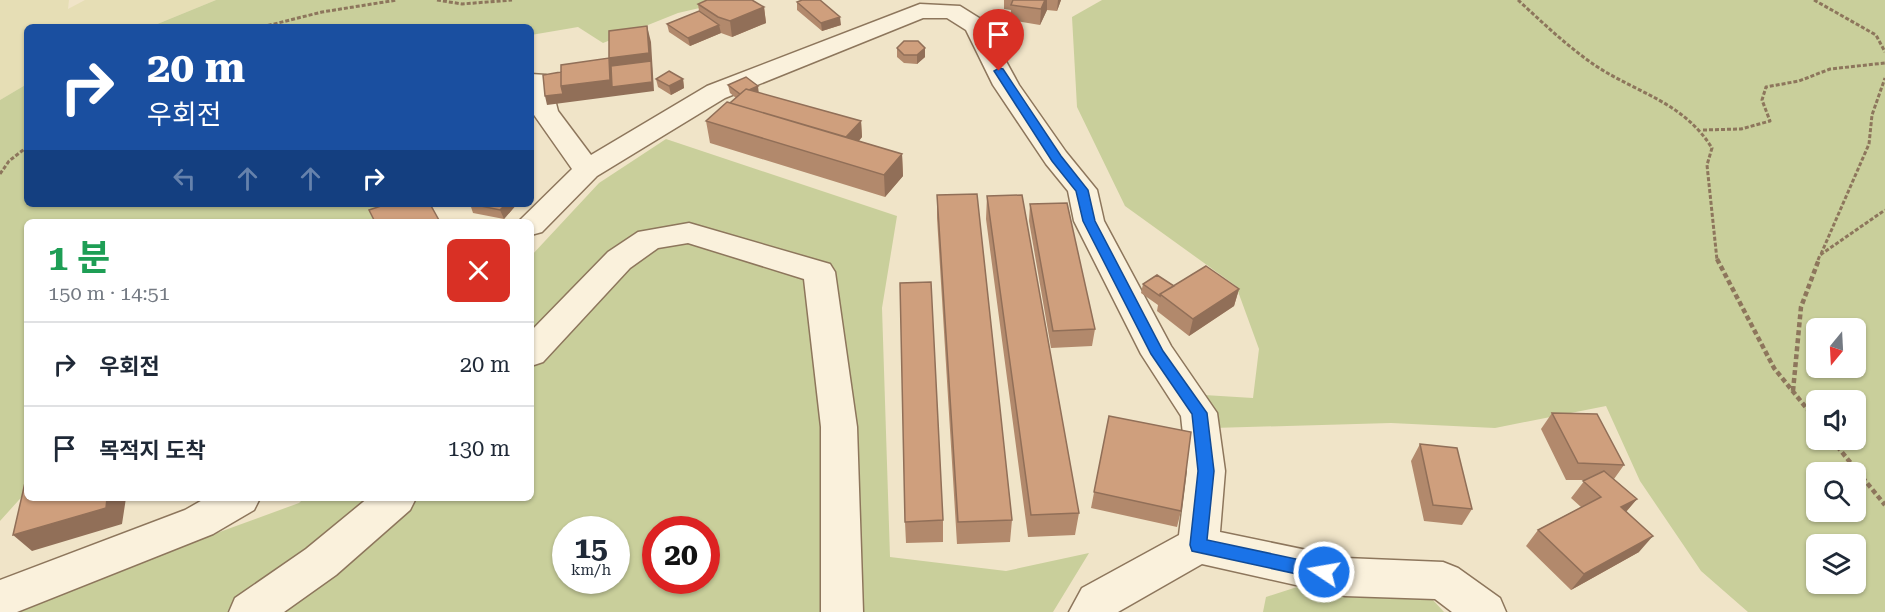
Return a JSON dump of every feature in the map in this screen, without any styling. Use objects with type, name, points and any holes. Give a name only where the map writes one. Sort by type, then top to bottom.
[{"type":"street","points":[[534,222],[587,170],[716,92],[920,11],[954,5],[976,26],[1006,85],[1056,158],[1082,190],[1089,221],[1158,354],[1199,413],[1206,471],[1198,545]]},
{"type":"street","points":[[537,80],[545,112],[587,170]]},
{"type":"street","points":[[534,351],[619,260],[650,239],[689,233],[819,272],[839,427],[842,612]]},
{"type":"street","points":[[0,599],[198,522],[235,501]]},
{"type":"street","points":[[250,612],[321,562],[392,501]]},
{"type":"street","points":[[1090,612],[1097,602],[1198,545],[1345,577],[1443,581],[1485,612]]},
{"type":"path","points":[[274,24],[322,12],[398,0]]},
{"type":"path","points":[[437,0],[462,4],[512,0]]},
{"type":"path","points":[[1518,0],[1566,42],[1608,74],[1675,106],[1703,130],[1712,148],[1707,165],[1717,263],[1774,368],[1806,407]]},
{"type":"path","points":[[1814,0],[1876,35],[1885,52]]},
{"type":"path","points":[[1703,130],[1741,129],[1770,121],[1762,100],[1766,87],[1799,81],[1830,69],[1885,63]]},
{"type":"path","points":[[1793,391],[1801,307],[1820,255],[1869,144],[1872,115],[1885,78]]},
{"type":"path","points":[[0,174],[9,161],[24,149]]},
{"type":"path","points":[[1820,255],[1885,210]]},
{"type":"path","points":[[1840,450],[1885,505]]},
{"type":"shaded area","points":[[0,0],[69,0],[68,9],[85,0],[216,0],[157,24],[24,24],[24,86],[0,100]]},
{"type":"green space","points":[[216,0],[734,0],[678,13],[603,43],[578,27],[534,34],[534,24],[157,24]]},
{"type":"green space","points":[[1102,0],[1885,0],[1885,612],[1748,612],[1701,571],[1640,481],[1606,406],[1495,428],[1391,423],[1213,428],[1204,395],[1253,398],[1259,349],[1236,286],[1125,206],[1077,107],[1072,17]]},
{"type":"green space","points":[[24,86],[24,207],[395,207],[378,219],[24,219],[24,494],[0,521],[0,100]]},
{"type":"green space","points":[[666,139],[897,216],[882,308],[890,557],[1006,571],[1089,553],[1053,612],[0,612],[301,501],[534,501],[534,253],[599,183]]},
{"type":"green space","points":[[1331,576],[1432,599],[1444,612],[1263,612],[1266,597]]},
{"type":"building","points":[[707,0],[752,0],[764,7],[730,21],[718,17],[698,4]]},
{"type":"building","points":[[820,0],[840,17],[821,23],[797,2]]},
{"type":"building","points":[[1013,0],[1045,0],[1041,9],[1011,5]]},
{"type":"building","points":[[699,11],[719,25],[688,38],[667,24]]},
{"type":"building","points":[[647,26],[649,53],[609,58],[609,31]]},
{"type":"building","points":[[904,41],[918,41],[925,48],[917,55],[904,55],[897,48]]},
{"type":"building","points":[[609,58],[610,80],[561,86],[561,65]]},
{"type":"building","points":[[651,61],[652,82],[612,87],[611,66]]},
{"type":"building","points":[[669,71],[683,79],[669,86],[656,79]]},
{"type":"building","points":[[561,72],[563,94],[545,96],[543,75]]},
{"type":"building","points":[[746,77],[758,86],[746,89],[740,94],[728,85]]},
{"type":"building","points":[[746,89],[861,121],[846,137],[730,103]]},
{"type":"building","points":[[727,102],[902,154],[884,175],[706,121]]},
{"type":"building","points":[[977,194],[1012,520],[958,522],[937,195]]},
{"type":"building","points":[[1022,195],[1079,513],[1031,515],[987,196]]},
{"type":"building","points":[[1067,203],[1095,329],[1053,331],[1030,204]]},
{"type":"building","points":[[378,207],[432,207],[438,219],[374,219],[369,210]]},
{"type":"building","points":[[486,207],[503,207],[500,210]]},
{"type":"building","points":[[1206,266],[1239,289],[1193,319],[1160,294]]},
{"type":"building","points":[[1157,275],[1174,286],[1160,296],[1143,284]]},
{"type":"building","points":[[931,282],[943,520],[905,522],[900,283]]},
{"type":"building","points":[[1552,413],[1597,414],[1624,465],[1578,463]]},
{"type":"building","points":[[1109,416],[1191,432],[1181,511],[1094,492]]},
{"type":"building","points":[[1420,444],[1457,448],[1472,509],[1433,505]]},
{"type":"building","points":[[1604,471],[1637,499],[1621,507],[1653,536],[1584,574],[1538,530],[1601,497],[1583,481]]},
{"type":"building","points":[[24,487],[24,501],[107,501],[106,508],[13,535]]},
{"type":"route","points":[[999,71],[1006,85],[1056,158],[1082,190],[1089,221],[1158,354],[1199,413],[1206,471],[1203,516],[1198,545],[1324,572]]}]
